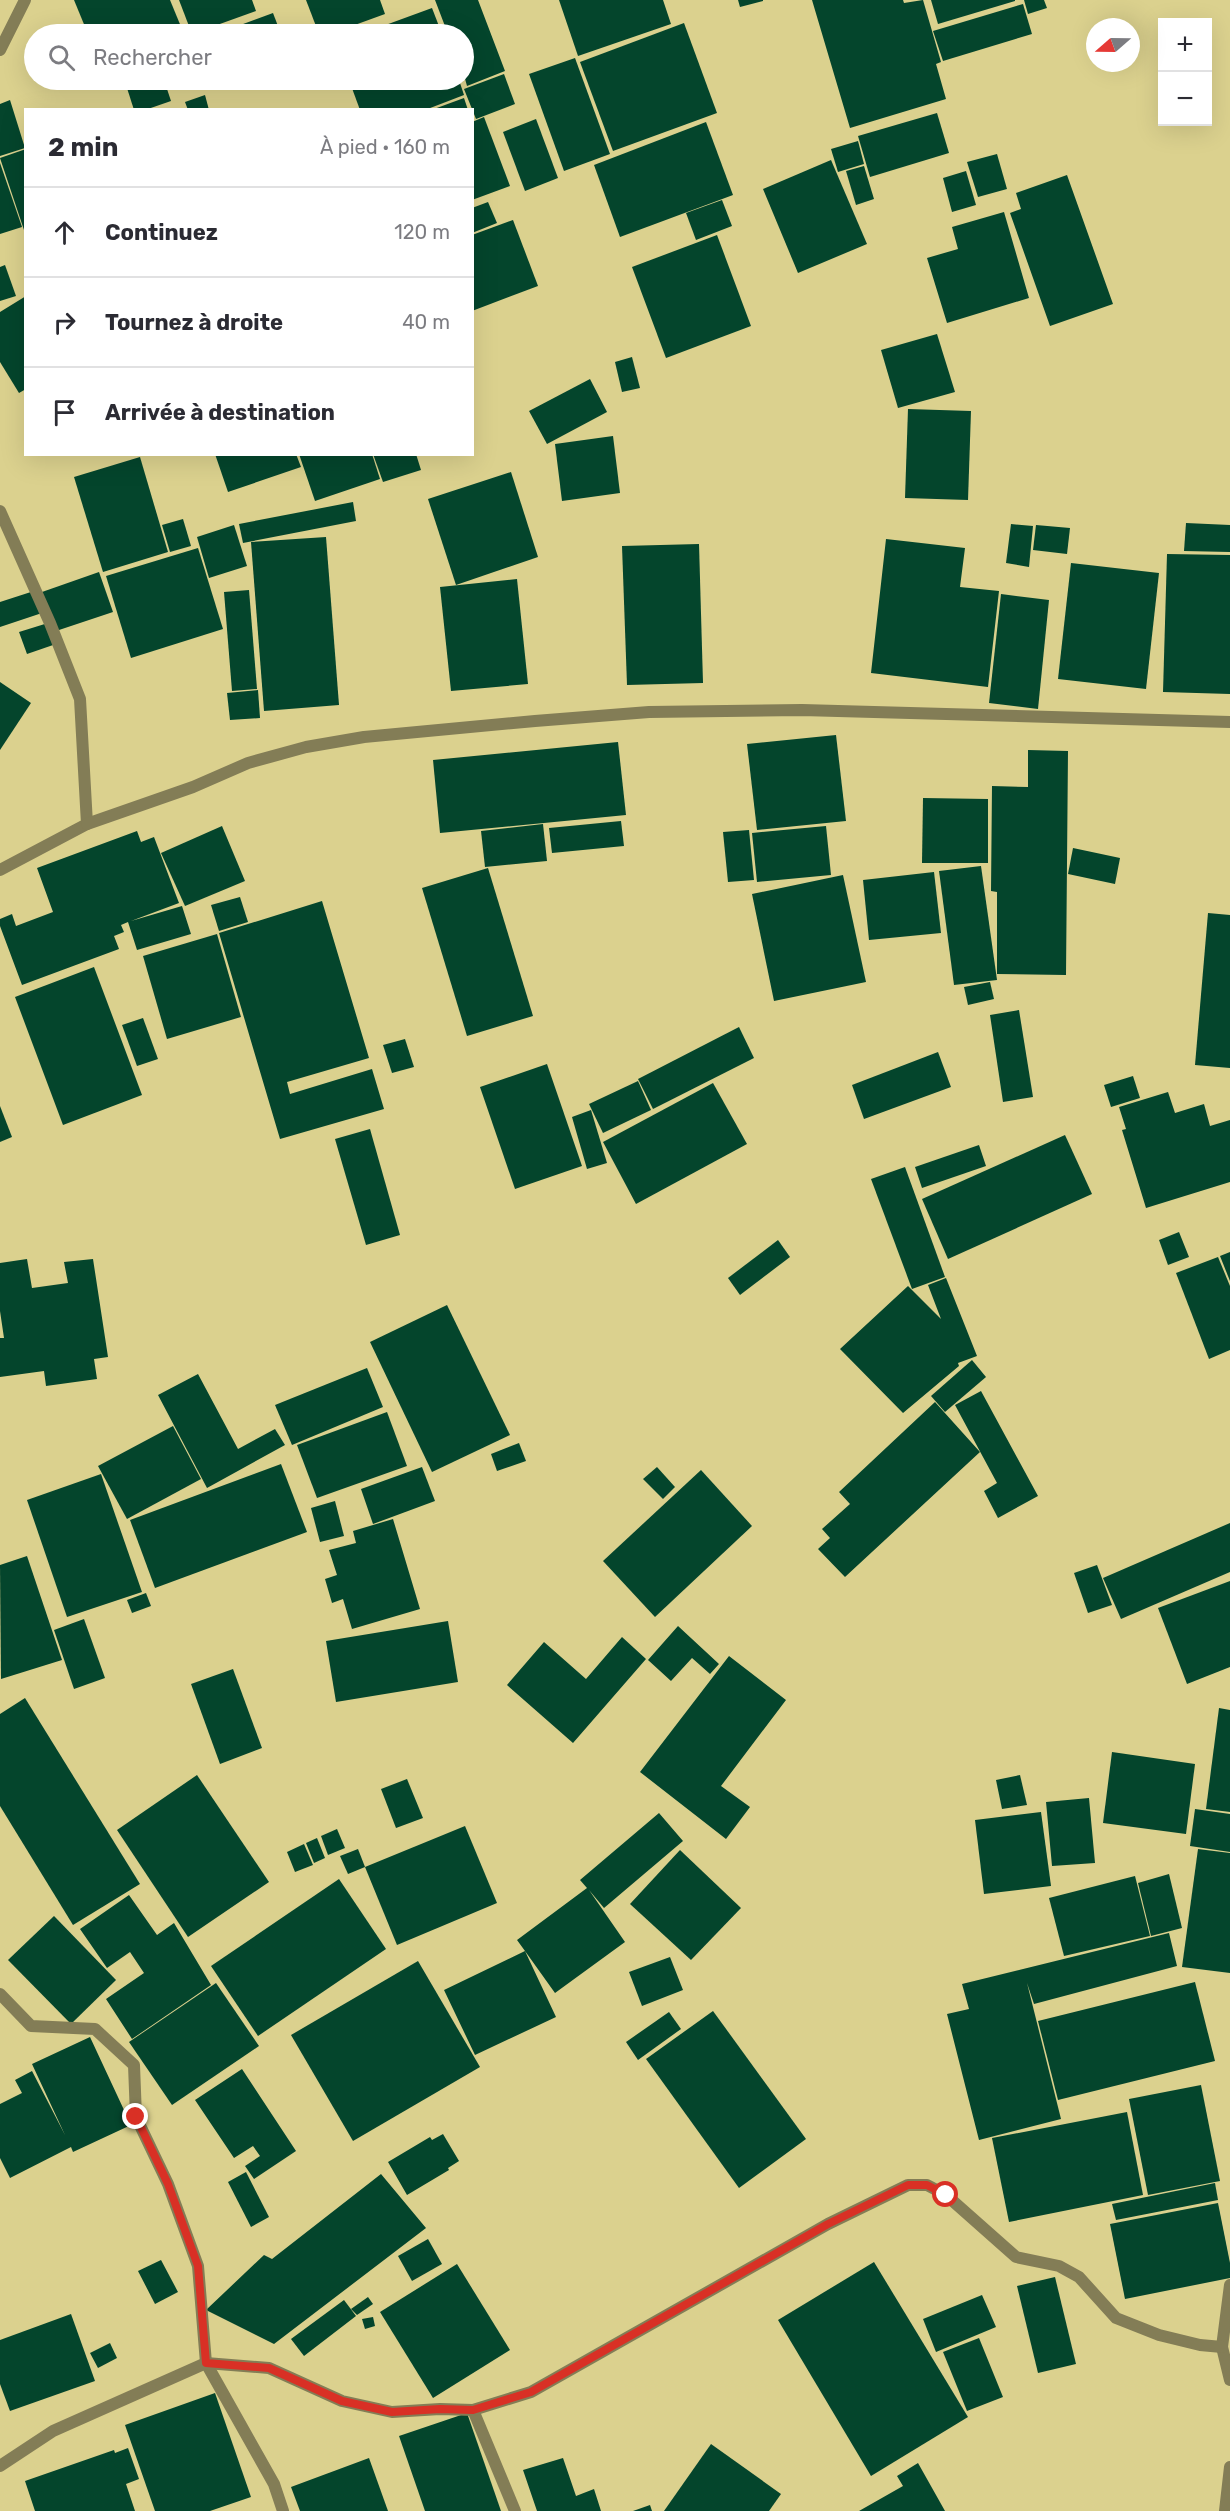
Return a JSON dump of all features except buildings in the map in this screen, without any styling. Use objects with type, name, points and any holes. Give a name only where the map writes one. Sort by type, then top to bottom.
[{"type":"street","points":[[0,50],[25,0]]},
{"type":"street","points":[[0,512],[50,623],[80,699],[87,824]]},
{"type":"street","points":[[0,870],[87,824],[193,787],[248,763],[306,747],[364,737],[649,712],[802,710],[1230,722]]},
{"type":"street","points":[[0,1994],[31,2026],[95,2029],[134,2066],[136,2117],[168,2184],[198,2266],[206,2363],[274,2484],[283,2511]]},
{"type":"street","points":[[0,2466],[53,2431],[206,2363],[269,2368],[342,2401],[392,2412],[440,2409],[473,2410],[531,2392],[828,2224],[908,2185],[927,2185],[946,2195],[1016,2257],[1059,2266],[1079,2277],[1116,2318],[1159,2335],[1200,2345],[1222,2347]]},
{"type":"street","points":[[1230,2285],[1222,2347],[1230,2380]]},
{"type":"street","points":[[473,2410],[515,2511]]},
{"type":"street","points":[[1225,2511],[1230,2467]]},
{"type":"route","points":[[136,2117],[168,2184],[198,2266],[206,2363],[269,2368],[342,2401],[392,2412],[440,2409],[473,2410],[531,2392],[828,2224],[908,2185],[927,2185],[946,2195]]}]
